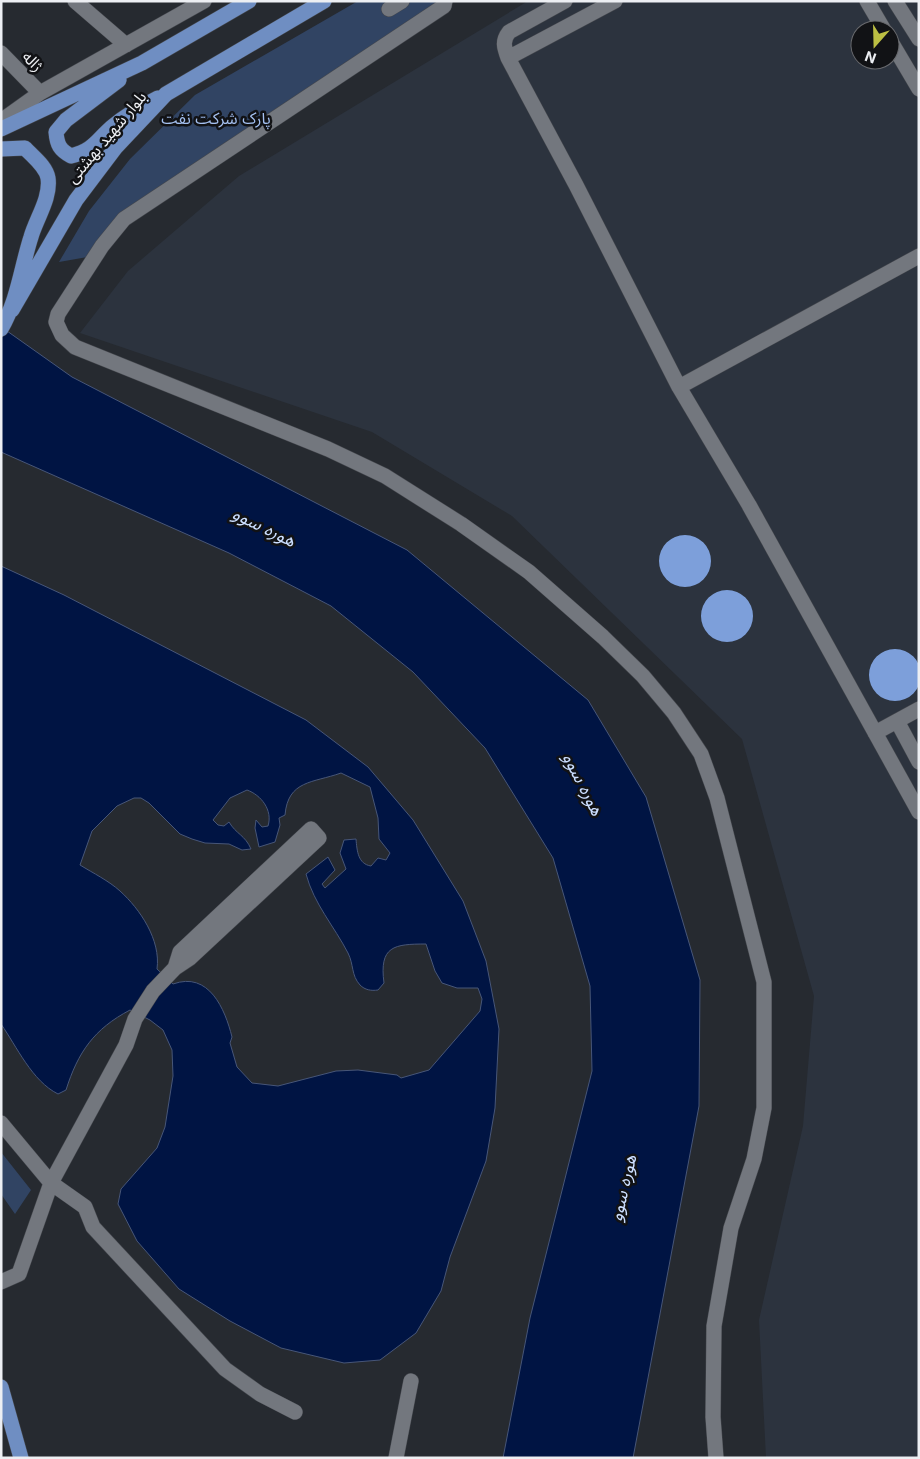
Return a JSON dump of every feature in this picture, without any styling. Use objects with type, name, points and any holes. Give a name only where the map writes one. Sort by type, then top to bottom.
[{"type":"main road","name":"بلوار شهید بهشتی","points":[[1,129],[142,63],[248,1]]},
{"type":"main road","name":"بلوار شهید بهشتی","points":[[1,329],[76,200],[116,147],[166,94],[324,1]]},
{"type":"main road","points":[[142,63],[66,120],[56,132],[56,142],[61,151],[71,156],[86,152],[111,128],[135,110],[166,94]]},
{"type":"main road","points":[[1,149],[25,148],[42,166],[48,178],[46,198],[31,236],[12,310]]},
{"type":"main road","points":[[1,1387],[21,1458]]},
{"type":"street","points":[[74,1],[126,45]]},
{"type":"street","points":[[1,121],[40,93],[204,1]]},
{"type":"street","points":[[445,1],[444,6],[436,12],[124,219],[102,246],[58,314],[56,322],[62,335],[75,346],[328,449],[385,476],[461,524],[529,572],[603,637],[643,676],[674,713],[701,754],[719,807],[764,982],[764,1108],[754,1159],[731,1228],[714,1326],[713,1417],[716,1458]]},
{"type":"street","points":[[565,1],[510,32],[504,38],[503,44],[508,58],[576,185],[679,387],[749,505],[919,812]]},
{"type":"street","points":[[508,58],[615,1]]},
{"type":"street","points":[[867,1],[878,20]]},
{"type":"street","points":[[895,1],[919,39]]},
{"type":"street","name":"ژاله","points":[[1,53],[40,93]]},
{"type":"street","points":[[900,57],[919,89]]},
{"type":"street","points":[[679,387],[919,256]]},
{"type":"street","points":[[875,732],[919,709]]},
{"type":"street","points":[[897,721],[919,762]]},
{"type":"street","points":[[1,1282],[19,1274],[51,1183],[126,1045],[135,1020],[153,991],[175,968],[190,958],[319,838],[311,829],[180,952],[175,968]]},
{"type":"street","points":[[1,1123],[51,1183],[85,1207],[93,1227],[225,1369],[260,1394],[295,1412]]},
{"type":"street","points":[[396,1458],[411,1381]]},
{"type":"shaded area","points":[[528,1],[919,1],[919,1458],[766,1458],[759,1320],[803,1126],[814,996],[742,739],[512,516],[372,432],[80,333],[128,271],[239,176]]},
{"type":"green space","name":"پارک شرکت نفت","points":[[358,1],[440,1],[123,217],[93,256],[59,262],[89,211],[130,159],[195,95]]},
{"type":"green space","points":[[1,1152],[31,1190],[15,1214],[1,1194]]},
{"type":"water","name":"هوره سوو","points":[[1,331],[7,331],[72,377],[407,550],[588,700],[646,797],[700,980],[699,1106],[633,1458],[503,1458],[530,1318],[592,1071],[590,986],[553,858],[485,748],[413,672],[331,606],[229,553],[1,452]]},
{"type":"water","points":[[1,566],[64,595],[306,720],[368,767],[413,820],[463,901],[486,961],[499,1029],[495,1108],[486,1161],[450,1257],[441,1291],[416,1333],[380,1360],[344,1363],[281,1348],[230,1321],[179,1289],[137,1241],[118,1204],[121,1189],[157,1148],[165,1127],[173,1076],[172,1050],[163,1030],[150,1020],[130,1010],[117,1017],[106,1025],[89,1043],[76,1064],[66,1090],[58,1094],[40,1081],[19,1053],[1,1024]],"holes":[[[341,773],[370,787],[378,818],[379,839],[390,853],[386,860],[378,858],[371,866],[367,865],[361,860],[356,839],[344,840],[340,853],[346,869],[325,888],[322,884],[335,870],[328,857],[306,874],[314,895],[343,943],[355,977],[362,987],[368,990],[378,990],[384,983],[384,961],[391,950],[405,945],[426,944],[435,971],[442,983],[457,988],[478,988],[482,999],[480,1011],[429,1070],[401,1078],[397,1075],[358,1070],[336,1071],[278,1086],[252,1083],[237,1067],[230,1043],[232,1037],[229,1026],[220,1004],[213,995],[206,988],[196,983],[186,981],[173,984],[157,969],[156,947],[142,916],[116,887],[80,865],[92,831],[117,806],[134,798],[141,798],[149,803],[180,834],[205,843],[229,844],[242,850],[251,849],[229,822],[224,826],[218,825],[213,820],[230,798],[247,790],[257,795],[265,804],[269,814],[268,826],[262,827],[256,820],[255,828],[259,847],[275,842],[280,825],[279,818],[285,815],[291,795],[304,785]]]},
{"type":"building","points":[[680,535],[690,535],[700,539],[707,546],[711,561],[707,576],[700,583],[690,587],[680,587],[670,583],[663,576],[659,566],[659,556],[663,546],[670,539]]},
{"type":"building","points":[[722,590],[732,590],[741,594],[749,602],[753,616],[749,630],[741,638],[732,642],[722,642],[713,638],[705,630],[701,621],[701,611],[705,602],[713,594]]},
{"type":"building","points":[[895,649],[909,653],[917,661],[921,675],[917,689],[909,697],[895,701],[881,697],[873,689],[869,675],[873,661],[881,653]]}]
